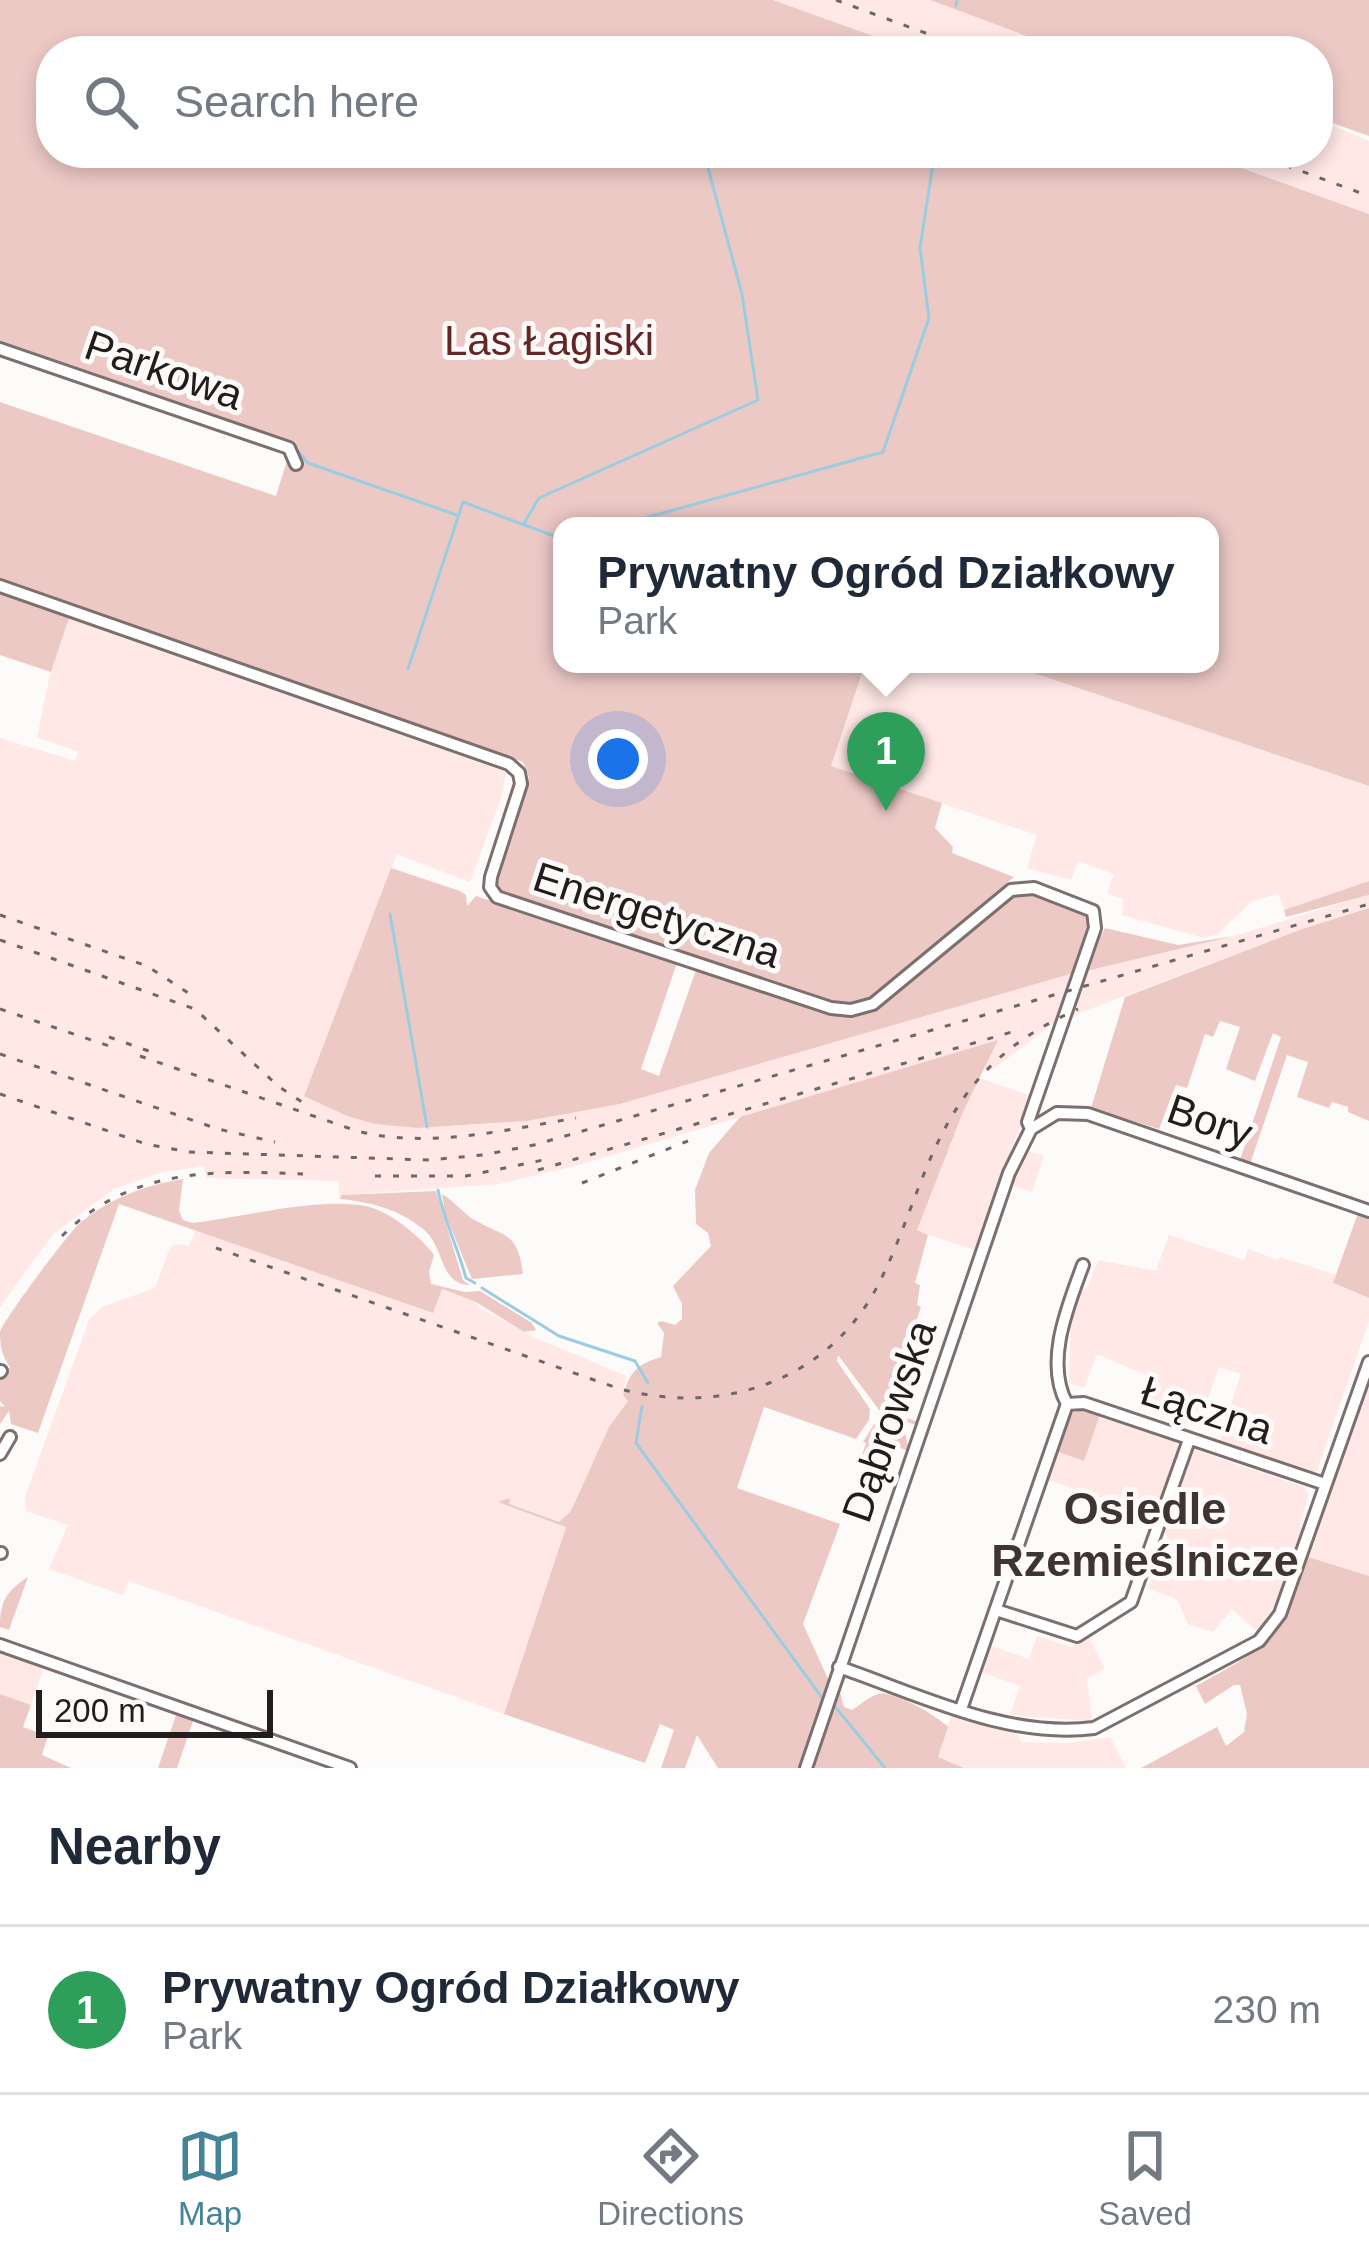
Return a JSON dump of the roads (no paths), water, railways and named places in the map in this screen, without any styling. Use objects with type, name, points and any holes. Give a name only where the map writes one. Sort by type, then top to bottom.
[{"type":"street","name":"Parkowa","points":[[0,349],[289,448],[296,464]]},
{"type":"street","name":"Energetyczna","points":[[0,586],[509,764],[519,773],[521,784],[491,878],[490,887],[497,897],[830,1008],[850,1010],[873,1004],[1004,893]]},
{"type":"street","name":"Dąbrowska","points":[[806,1768],[1009,1173],[1031,1129],[1028,1122],[1096,917],[1084,905],[1034,888],[1004,893]]},
{"type":"street","points":[[1031,1129],[1057,1113],[1036,1100]]},
{"type":"street","name":"Bory","points":[[1057,1113],[1088,1114],[1369,1211]]},
{"type":"street","points":[[961,1709],[1067,1404],[1060,1386],[1060,1327],[1083,1265]]},
{"type":"street","points":[[839,1667],[1015,1727],[1094,1728],[1259,1641],[1280,1614],[1369,1362]]},
{"type":"street","name":"Łączna","points":[[1067,1404],[1084,1403],[1325,1484]]},
{"type":"street","points":[[0,1454],[10,1437]]},
{"type":"street","points":[[996,1610],[1077,1636],[1131,1602],[1189,1440]]},
{"type":"street","points":[[0,1645],[350,1768]]},
{"type":"waterway","points":[[956,6],[957,0]]},
{"type":"waterway","points":[[523,525],[539,498],[758,400],[742,294],[708,168]]},
{"type":"waterway","points":[[648,517],[883,452],[929,318],[920,248],[932,168]]},
{"type":"waterway","points":[[0,342],[225,421]]},
{"type":"waterway","points":[[291,443],[308,463],[457,515]]},
{"type":"waterway","points":[[408,669],[463,502],[553,536]]},
{"type":"waterway","points":[[390,914],[427,1127]]},
{"type":"waterway","points":[[438,1190],[466,1278],[475,1283]]},
{"type":"waterway","points":[[482,1288],[559,1336],[635,1361],[648,1383]]},
{"type":"waterway","points":[[642,1406],[636,1443],[823,1699]]},
{"type":"waterway","points":[[833,1704],[885,1768]]},
{"type":"railway","points":[[836,0],[933,36]]},
{"type":"railway","points":[[1293,168],[1369,196]]},
{"type":"railway","points":[[0,1094],[146,1144],[189,1152],[429,1160],[483,1155],[534,1145],[1369,904]]},
{"type":"railway","points":[[0,915],[147,966],[196,998]]},
{"type":"railway","points":[[0,940],[195,1009],[278,1086],[305,1104]]},
{"type":"railway","points":[[0,1009],[115,1048]]},
{"type":"railway","points":[[216,1248],[620,1389],[699,1398],[737,1393],[773,1382],[837,1341],[883,1275],[929,1162],[963,1099],[1014,1046],[1078,1009]]},
{"type":"railway","points":[[538,1170],[1022,1029]]},
{"type":"railway","points":[[109,1037],[160,1055]]},
{"type":"railway","points":[[0,1054],[218,1129],[275,1142]]},
{"type":"railway","points":[[140,1056],[357,1131],[384,1136],[466,1136],[576,1118]]},
{"type":"railway","points":[[582,1183],[688,1141]]},
{"type":"railway","points":[[375,1176],[466,1176],[553,1158]]},
{"type":"railway","points":[[62,1236],[88,1214],[144,1185],[205,1174],[303,1174]]},
{"type":"place","name":"Prywatny Ogród Działkowy","points":[[886,811]]},
{"type":"district","name":"Osiedle Rzemieślnicze","points":[[1145,1534]]},
{"type":"park label","name":"Las Łagiski","points":[[549,340]]}]
